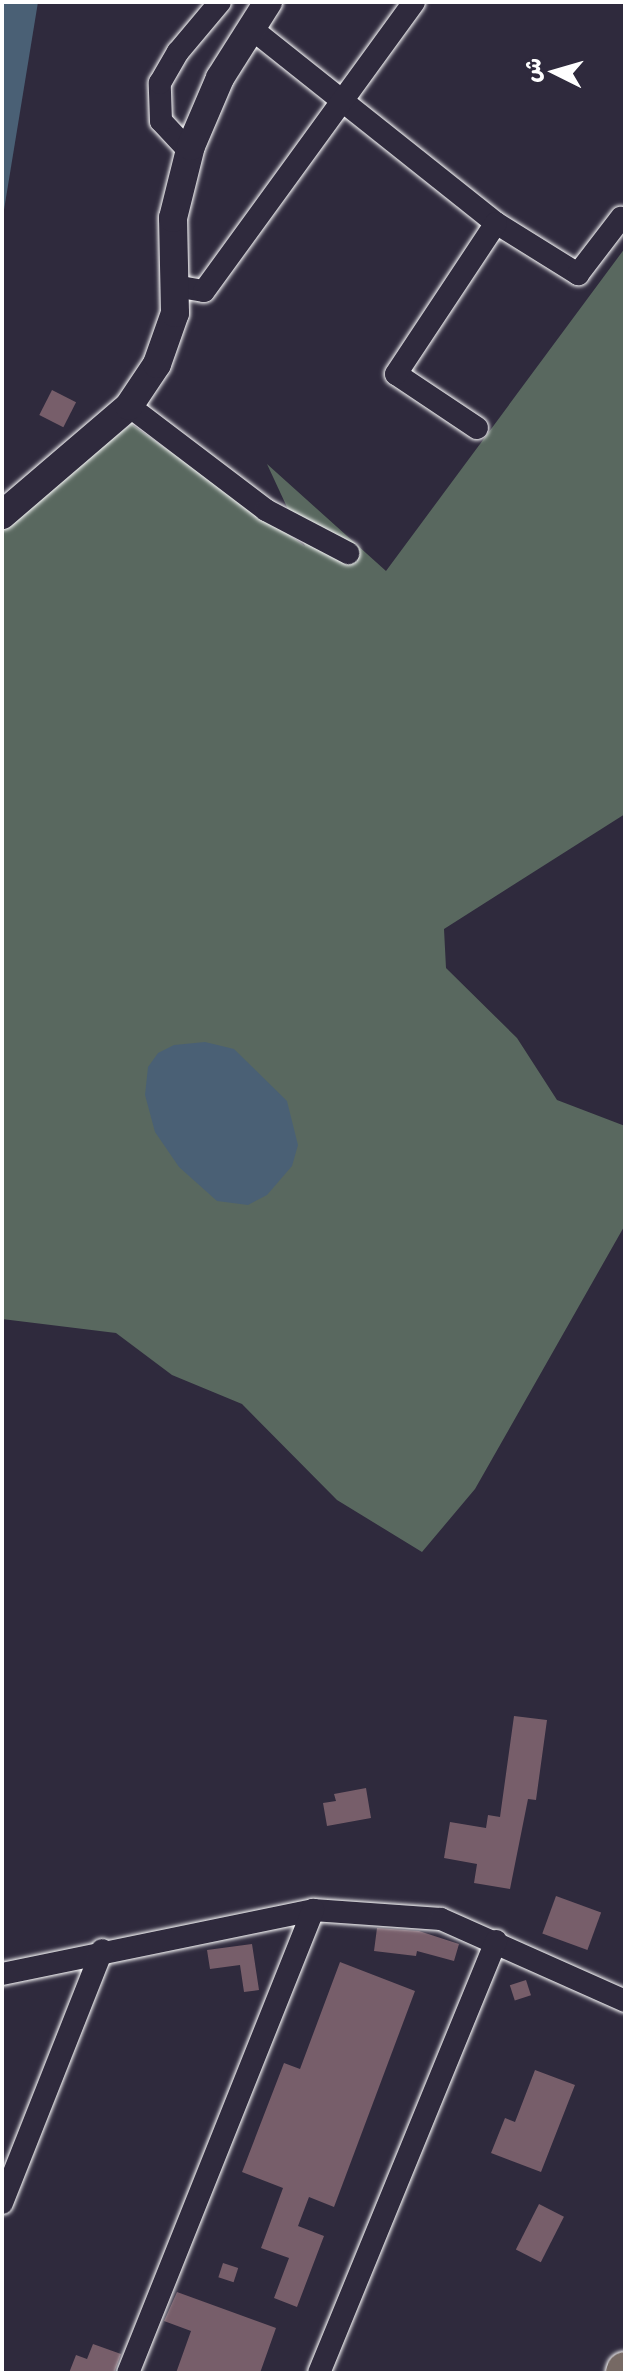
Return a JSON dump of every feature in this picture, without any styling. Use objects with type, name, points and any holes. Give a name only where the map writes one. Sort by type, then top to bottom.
[{"type":"street","points":[[190,152],[161,121],[160,83],[178,52],[220,2]]},
{"type":"street","points":[[2,515],[129,406],[169,340],[175,286],[173,218],[190,152],[220,78],[268,2]]},
{"type":"street","points":[[175,286],[204,291],[414,2]]},
{"type":"street","points":[[252,29],[496,223],[578,274],[621,218]]},
{"type":"street","points":[[477,428],[396,374],[496,223]]},
{"type":"street","points":[[129,406],[266,510],[348,553]]},
{"type":"street","points":[[128,2373],[313,1910]]},
{"type":"street","points":[[2,1974],[102,1950],[313,1910],[441,1919],[625,2001]]},
{"type":"street","points":[[319,2373],[496,1941]]},
{"type":"street","points":[[2,2203],[102,1950]]},
{"type":"green space","points":[[625,248],[625,814],[444,929],[446,968],[517,1038],[557,1100],[625,1126],[625,1225],[475,1489],[422,1552],[337,1500],[242,1404],[172,1375],[116,1333],[2,1319],[2,527],[131,424],[305,546],[267,464],[386,571]]},
{"type":"water","points":[[2,2],[38,2],[2,222]]},
{"type":"water","points":[[205,1042],[234,1049],[287,1101],[298,1145],[292,1166],[267,1195],[248,1205],[217,1201],[179,1167],[155,1132],[145,1095],[148,1067],[158,1053],[174,1045]]},
{"type":"building","points":[[52,390],[76,402],[63,427],[39,415]]},
{"type":"building","points":[[514,1716],[547,1720],[536,1800],[528,1799],[510,1889],[474,1883],[477,1864],[444,1858],[450,1822],[486,1828],[488,1815],[500,1817]]},
{"type":"building","points":[[366,1788],[371,1818],[327,1826],[323,1803],[336,1801],[334,1794]]},
{"type":"building","points":[[556,1896],[601,1912],[587,1950],[542,1934]]},
{"type":"building","points":[[377,1928],[419,1931],[459,1944],[454,1961],[417,1951],[416,1956],[374,1951]]},
{"type":"building","points":[[252,1944],[259,1990],[244,1992],[240,1965],[210,1969],[207,1950]]},
{"type":"building","points":[[340,1962],[415,1991],[334,2207],[309,2197],[298,2226],[324,2236],[297,2307],[274,2298],[289,2258],[261,2248],[283,2188],[242,2172],[284,2063],[300,2069]]},
{"type":"building","points":[[526,1980],[531,1995],[515,2000],[510,1985]]},
{"type":"building","points":[[535,2070],[575,2085],[541,2172],[491,2153],[505,2118],[515,2122]]},
{"type":"building","points":[[539,2204],[564,2217],[541,2262],[516,2249]]},
{"type":"building","points":[[223,2263],[238,2268],[234,2282],[218,2277]]},
{"type":"building","points":[[177,2292],[276,2328],[260,2373],[176,2373],[191,2331],[164,2321]]},
{"type":"building","points":[[93,2344],[121,2354],[114,2373],[69,2373],[76,2355],[87,2359]]}]
